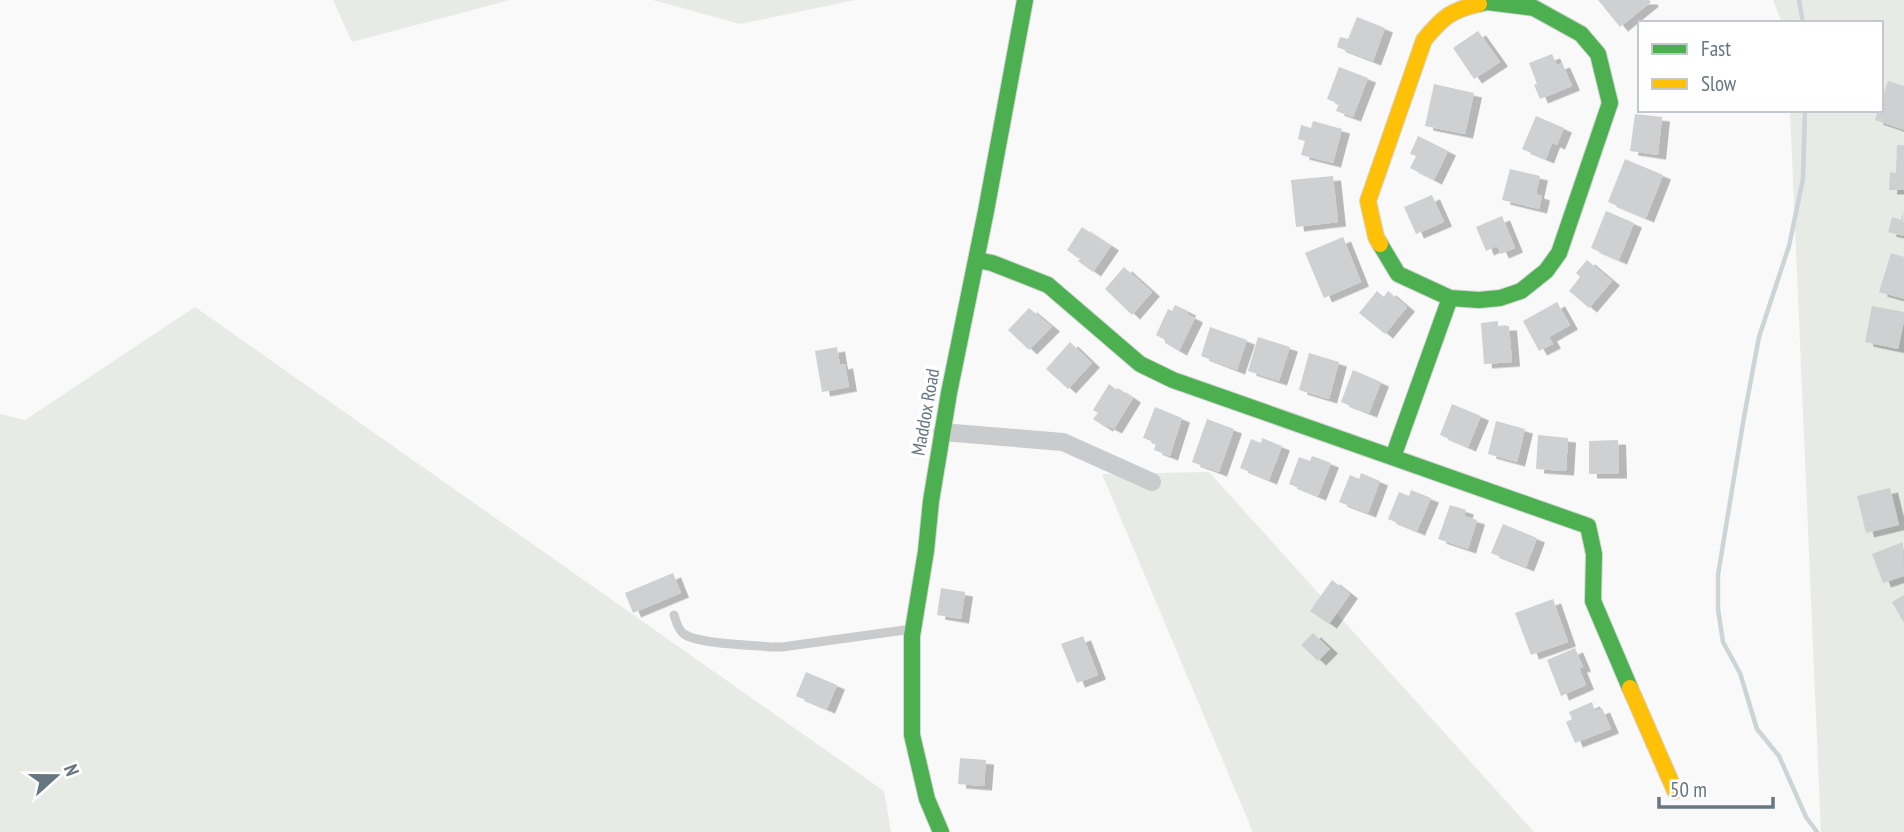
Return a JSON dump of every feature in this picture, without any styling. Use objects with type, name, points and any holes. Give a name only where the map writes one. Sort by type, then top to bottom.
[{"type":"street","name":"Maddox Road","points":[[941,832],[927,799],[912,735],[914,628],[926,551],[930,500],[942,432],[1026,0]]},
{"type":"street","points":[[1487,2],[1534,8],[1581,34],[1598,54],[1610,103],[1559,253],[1550,268],[1522,292],[1488,300],[1450,298],[1398,274],[1376,237],[1368,201],[1424,40],[1439,22],[1459,8],[1487,2]]},
{"type":"street","points":[[976,260],[992,263],[1048,285],[1140,364],[1172,380],[1588,526],[1594,554],[1593,601],[1675,791]]},
{"type":"street","points":[[1393,457],[1450,298]]},
{"type":"street","points":[[942,432],[1063,442],[1152,482]]},
{"type":"lane","points":[[674,615],[684,635],[706,641],[772,647],[914,628]]},
{"type":"shaded area","points":[[333,0],[510,0],[352,42]]},
{"type":"shaded area","points":[[653,0],[855,0],[740,24]]},
{"type":"shaded area","points":[[1773,0],[1904,0],[1904,832],[1821,832],[1790,112],[1883,112],[1883,21],[1781,21]]},
{"type":"shaded area","points":[[195,307],[884,791],[891,832],[0,832],[0,414],[25,420]]},
{"type":"shaded area","points":[[1209,472],[1534,832],[1253,832],[1102,474]]},
{"type":"building","points":[[1598,0],[1649,0],[1651,2],[1620,27]]},
{"type":"building","points":[[1357,17],[1385,28],[1373,61],[1337,47],[1340,37],[1348,39]]},
{"type":"building","points":[[1478,31],[1500,62],[1474,79],[1453,48]]},
{"type":"building","points":[[1552,54],[1557,65],[1562,63],[1572,86],[1540,99],[1529,63]]},
{"type":"building","points":[[1339,67],[1368,78],[1353,117],[1336,111],[1339,104],[1327,99]]},
{"type":"building","points":[[1888,81],[1904,86],[1904,130],[1875,120],[1877,112],[1883,112],[1883,95]]},
{"type":"building","points":[[1434,84],[1474,93],[1465,134],[1425,126]]},
{"type":"building","points":[[1635,114],[1662,117],[1658,155],[1630,151]]},
{"type":"building","points":[[1536,116],[1564,128],[1557,145],[1552,143],[1546,159],[1522,149]]},
{"type":"building","points":[[1313,121],[1342,129],[1333,163],[1301,155],[1305,141],[1298,139],[1301,125],[1311,128]]},
{"type":"building","points":[[1418,136],[1448,151],[1434,180],[1410,168],[1416,156],[1410,154]]},
{"type":"building","points":[[1897,145],[1904,145],[1904,190],[1889,190],[1890,172],[1896,173]]},
{"type":"building","points":[[1625,159],[1663,175],[1646,218],[1608,202]]},
{"type":"building","points":[[1510,169],[1540,176],[1536,194],[1542,196],[1539,209],[1502,200]]},
{"type":"building","points":[[1333,176],[1338,222],[1296,227],[1291,180]]},
{"type":"building","points":[[1432,195],[1444,222],[1416,234],[1404,207]]},
{"type":"building","points":[[1606,211],[1634,223],[1619,260],[1591,248]]},
{"type":"building","points":[[1903,211],[1904,236],[1888,232],[1892,217],[1901,220]]},
{"type":"building","points":[[1502,216],[1515,248],[1501,254],[1497,246],[1486,251],[1476,227]]},
{"type":"building","points":[[1082,227],[1111,246],[1093,272],[1078,261],[1081,256],[1079,259],[1067,250]]},
{"type":"building","points":[[1343,237],[1361,282],[1324,298],[1305,253]]},
{"type":"building","points":[[1891,253],[1904,257],[1904,299],[1879,292]]},
{"type":"building","points":[[1587,260],[1612,281],[1589,308],[1569,291],[1580,277],[1576,273]]},
{"type":"building","points":[[1124,267],[1152,292],[1132,315],[1105,289]]},
{"type":"building","points":[[1377,291],[1384,297],[1388,291],[1407,307],[1385,334],[1359,313]]},
{"type":"building","points":[[1557,302],[1570,325],[1549,337],[1553,344],[1539,351],[1523,321]]},
{"type":"building","points":[[1175,305],[1195,318],[1179,351],[1156,335],[1168,309],[1172,311]]},
{"type":"building","points":[[1872,306],[1904,312],[1898,349],[1865,342]]},
{"type":"building","points":[[1029,308],[1052,327],[1029,350],[1008,330]]},
{"type":"building","points":[[1498,321],[1498,326],[1509,326],[1512,362],[1484,364],[1481,323]]},
{"type":"building","points":[[1210,327],[1247,340],[1237,370],[1201,356]]},
{"type":"building","points":[[1258,337],[1290,347],[1279,381],[1248,371]]},
{"type":"building","points":[[1070,342],[1092,363],[1068,389],[1046,369]]},
{"type":"building","points":[[837,347],[840,365],[845,364],[849,387],[822,392],[815,351]]},
{"type":"building","points":[[1309,353],[1339,362],[1329,399],[1299,390]]},
{"type":"building","points":[[1353,370],[1381,382],[1369,413],[1341,402]]},
{"type":"building","points":[[1109,384],[1133,398],[1114,429],[1093,419],[1098,413],[1093,410]]},
{"type":"building","points":[[1452,404],[1481,416],[1468,447],[1440,435]]},
{"type":"building","points":[[1155,407],[1182,418],[1170,456],[1154,450],[1156,443],[1143,438]]},
{"type":"building","points":[[1207,419],[1234,429],[1219,472],[1192,462]]},
{"type":"building","points":[[1496,421],[1525,429],[1517,462],[1488,454]]},
{"type":"building","points":[[1538,435],[1568,438],[1566,471],[1536,469]]},
{"type":"building","points":[[1262,438],[1282,446],[1269,480],[1240,468],[1251,439],[1261,443]]},
{"type":"building","points":[[1618,440],[1619,474],[1589,474],[1589,441]]},
{"type":"building","points":[[1312,456],[1331,463],[1318,496],[1289,484],[1299,457],[1310,461]]},
{"type":"building","points":[[1361,473],[1380,481],[1368,513],[1339,502],[1350,475],[1359,479]]},
{"type":"building","points":[[1890,488],[1899,525],[1866,533],[1857,496]]},
{"type":"building","points":[[1411,490],[1431,498],[1417,531],[1388,519],[1399,492],[1409,496]]},
{"type":"building","points":[[1450,505],[1466,510],[1464,516],[1477,520],[1468,549],[1438,539]]},
{"type":"building","points":[[1503,524],[1537,538],[1526,567],[1491,553]]},
{"type":"building","points":[[1903,542],[1904,576],[1883,583],[1872,554]]},
{"type":"building","points":[[673,573],[681,593],[633,613],[625,593]]},
{"type":"building","points":[[1332,580],[1350,594],[1329,624],[1310,611]]},
{"type":"building","points":[[941,588],[965,592],[961,619],[937,615]]},
{"type":"building","points":[[1904,595],[1904,623],[1892,602]]},
{"type":"building","points":[[1553,599],[1568,642],[1531,655],[1515,613]]},
{"type":"building","points":[[1313,633],[1330,649],[1318,661],[1301,645]]},
{"type":"building","points":[[1083,636],[1098,675],[1077,683],[1061,644]]},
{"type":"building","points":[[1575,648],[1583,667],[1579,668],[1586,685],[1561,696],[1547,660]]},
{"type":"building","points":[[806,672],[837,685],[827,709],[796,696]]},
{"type":"building","points":[[1592,702],[1595,711],[1602,708],[1611,729],[1575,743],[1566,722],[1572,719],[1569,712]]},
{"type":"building","points":[[960,758],[986,760],[984,786],[958,784]]},
{"type":"waterway","points":[[1799,0],[1803,21]]},
{"type":"waterway","points":[[1805,112],[1803,179],[1789,246],[1759,337],[1718,575],[1718,609],[1723,642],[1740,673],[1757,729],[1779,756],[1806,817],[1817,832]]},
{"type":"traffic: fast","points":[[941,832],[927,799],[912,735],[912,636],[949,393],[1025,0]]},
{"type":"traffic: fast","points":[[1393,457],[1450,298],[1500,298],[1521,291],[1546,271],[1559,253],[1610,103],[1598,54],[1581,34],[1534,8],[1487,2],[1479,4]]},
{"type":"traffic: fast","points":[[1380,244],[1398,274],[1450,298]]},
{"type":"traffic: fast","points":[[977,260],[992,263],[1048,285],[1140,364],[1173,380],[1588,526],[1594,554],[1593,601],[1630,688]]},
{"type":"traffic: slow","points":[[1380,244],[1368,201],[1424,40],[1448,16],[1479,4]]},
{"type":"traffic: slow","points":[[1630,688],[1675,791]]}]
